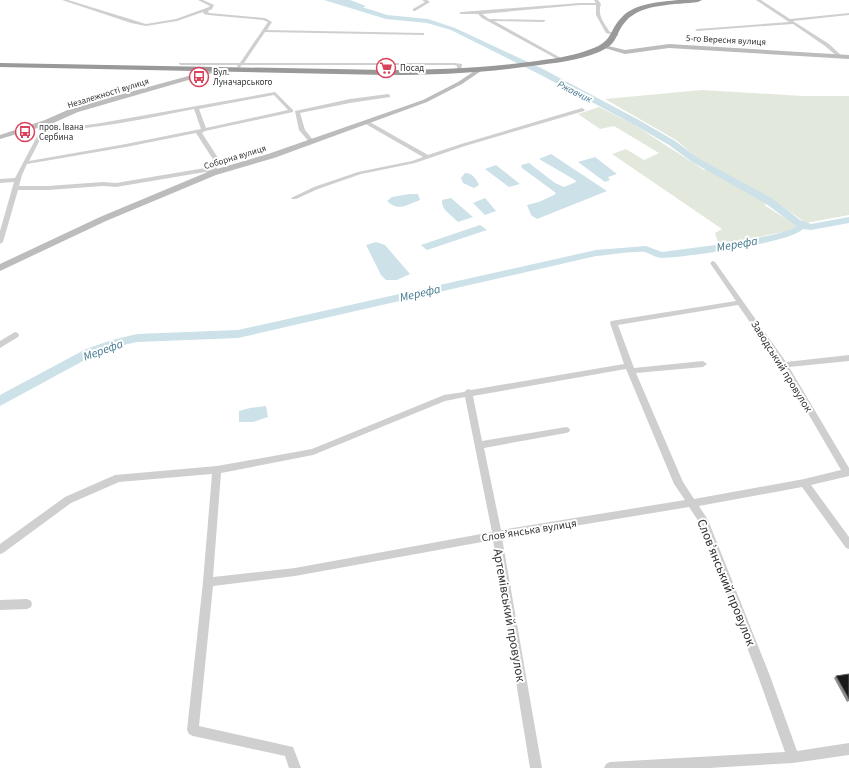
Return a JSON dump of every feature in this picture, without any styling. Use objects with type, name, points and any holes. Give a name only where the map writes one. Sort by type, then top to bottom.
[{"type":"highway","points":[[0,65],[221,69],[239,67],[415,72],[478,71],[537,63],[590,52],[604,47],[613,40],[623,20],[631,12],[643,8],[698,0]]},
{"type":"street","points":[[64,0],[146,25],[177,20],[198,12],[268,20],[270,22],[269,25],[239,67]]},
{"type":"street","points":[[200,0],[211,4],[211,8],[206,12]]},
{"type":"street","points":[[414,10],[428,2],[424,0]]},
{"type":"street","points":[[758,0],[795,23],[840,56]]},
{"type":"street","points":[[461,13],[597,2],[599,18],[608,33],[616,34]]},
{"type":"street","points":[[478,12],[489,20],[559,59]]},
{"type":"street","points":[[790,20],[849,14]]},
{"type":"street","points":[[489,20],[543,21]]},
{"type":"street","points":[[697,30],[795,23]]},
{"type":"street","points":[[264,31],[422,34]]},
{"type":"street","name":"5-го Вересня вулиця","points":[[604,47],[625,52],[670,46],[849,57]]},
{"type":"street","points":[[181,64],[239,67],[458,64],[460,65],[459,72]]},
{"type":"street","points":[[385,64],[400,66],[415,72]]},
{"type":"street","name":"Незалежності вулиця","points":[[0,137],[48,122],[75,110],[221,69]]},
{"type":"street","name":"Соборна вулиця","points":[[0,268],[103,219],[213,173],[271,156],[425,101],[460,83],[478,71]]},
{"type":"street","points":[[42,131],[73,129],[100,125],[275,93],[294,111],[302,130],[312,142]]},
{"type":"street","points":[[26,163],[60,158],[294,111],[388,96]]},
{"type":"street","points":[[196,108],[204,130]]},
{"type":"street","points":[[294,198],[316,188],[360,174],[428,157],[582,110]]},
{"type":"street","points":[[0,242],[18,180],[48,122]]},
{"type":"street","points":[[366,122],[428,157]]},
{"type":"street","points":[[15,188],[55,188],[103,184],[116,185],[205,170],[213,173],[217,161],[200,133],[204,130]]},
{"type":"street","points":[[0,181],[18,180]]},
{"type":"street","name":"Заводський провулок","points":[[713,263],[784,365],[847,472]]},
{"type":"street","name":"Слов’янський провулок","points":[[741,302],[614,323],[630,368],[679,484],[703,520],[764,676],[793,757]]},
{"type":"street","points":[[0,345],[15,336]]},
{"type":"street","points":[[784,365],[849,358]]},
{"type":"street","points":[[0,550],[68,500],[118,478],[217,470],[313,452],[444,398],[468,392],[630,368],[703,364]]},
{"type":"street","name":"Артемівський провулок","points":[[468,392],[497,535],[536,768]]},
{"type":"street","points":[[479,445],[566,430]]},
{"type":"street","points":[[217,470],[208,582],[193,730],[289,751],[295,768]]},
{"type":"street","name":"Слов’янська вулиця","points":[[208,582],[295,572],[497,535],[692,504],[804,483],[847,472]]},
{"type":"street","points":[[804,483],[849,545]]},
{"type":"street","points":[[0,605],[27,604]]},
{"type":"street","points":[[610,768],[793,757],[849,749]]},
{"type":"shaded area","points":[[327,0],[350,0],[366,6],[360,9]]},
{"type":"shaded area","points":[[702,90],[803,96],[849,96],[849,215],[806,223],[776,202],[764,205],[796,225],[793,230],[719,245],[715,233],[722,229],[612,154],[626,149],[644,160],[659,153],[614,126],[600,129],[578,114],[599,107],[633,124],[704,170],[709,168],[676,140],[605,99]]},
{"type":"shaded area","points":[[551,154],[607,191],[537,219],[531,215],[527,205],[539,202],[556,193],[522,168],[521,165],[529,163],[555,183],[564,187],[576,182],[539,159]]},
{"type":"shaded area","points":[[595,157],[617,174],[608,177],[610,180],[605,182],[578,162]]},
{"type":"shaded area","points":[[496,165],[520,184],[509,187],[485,169]]},
{"type":"shaded area","points":[[465,173],[472,175],[479,185],[474,188],[463,183],[461,178]]},
{"type":"shaded area","points":[[418,194],[420,200],[399,207],[387,201],[392,197]]},
{"type":"shaded area","points":[[451,198],[473,217],[458,222],[445,210],[442,204],[442,200]]},
{"type":"shaded area","points":[[485,198],[496,211],[485,215],[473,203]]},
{"type":"shaded area","points":[[480,225],[487,230],[427,250],[421,245]]},
{"type":"shaded area","points":[[376,242],[385,245],[410,274],[397,280],[386,280],[381,275],[366,245]]},
{"type":"shaded area","points":[[266,406],[268,417],[253,422],[239,422],[239,411]]},
{"type":"building","points":[[849,674],[849,699],[836,676]]},
{"type":"waterway","name":"Ржавчик","points":[[327,0],[370,11],[386,17],[428,21],[453,29],[540,71],[634,121],[672,143],[695,160],[769,201],[796,222],[805,226]]},
{"type":"waterway","name":"Мерефа","points":[[805,226],[811,227],[849,220]]},
{"type":"waterway","name":"Мерефа","points":[[0,401],[90,352],[112,344],[137,338],[238,334],[596,253],[646,249],[661,255],[738,245],[778,237],[796,231],[800,227],[805,226]]},
{"type":"place","name":"Посад","points":[[386,68]]},
{"type":"place","name":"Вул. Луначарського","points":[[199,77]]},
{"type":"place","name":"пров. Івана Сербина","points":[[25,132]]}]
